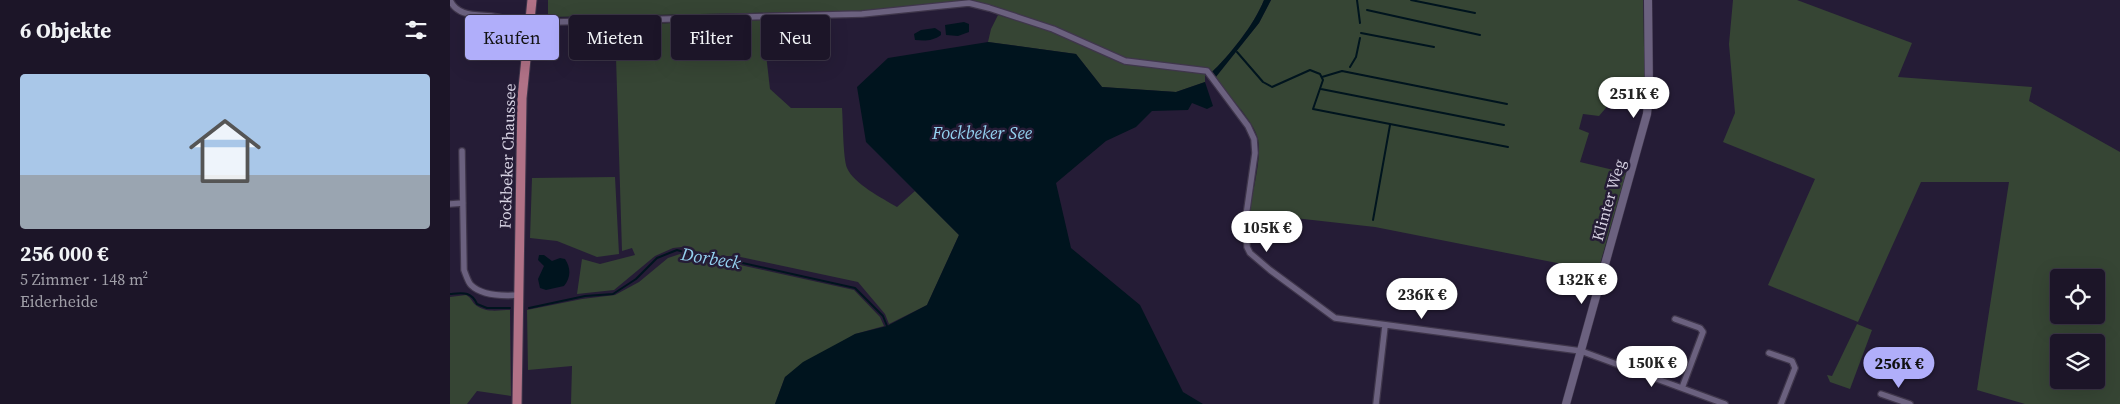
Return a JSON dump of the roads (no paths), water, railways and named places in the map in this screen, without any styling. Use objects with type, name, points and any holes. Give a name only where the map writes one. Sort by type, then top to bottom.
[{"type":"main road","name":"Fockbeker Chaussee","points":[[530,15],[532,0]]},
{"type":"main road","name":"Fockbeker Chaussee","points":[[517,404],[522,98],[526,60]]},
{"type":"street","points":[[450,0],[452,6],[459,12],[495,15]]},
{"type":"street","name":"Klinter Weg","points":[[1566,404],[1647,114],[1649,93],[1648,0]]},
{"type":"street","points":[[559,22],[862,14],[969,3],[1053,29],[1124,61],[1207,71],[1248,126],[1254,139],[1255,153],[1246,216],[1246,240],[1250,253],[1335,318],[1581,351],[1724,404]]},
{"type":"street","points":[[462,151],[464,270],[471,285],[484,292],[503,296],[519,295]]},
{"type":"street","points":[[450,204],[463,203]]},
{"type":"street","points":[[1675,319],[1700,328],[1703,332],[1682,388]]},
{"type":"street","points":[[1376,404],[1386,326]]},
{"type":"street","points":[[1770,353],[1792,361],[1795,368],[1781,404]]},
{"type":"street","points":[[1881,394],[1910,404]]},
{"type":"water","points":[[1264,0],[1271,0],[1259,23],[1215,78],[1210,74],[1241,39],[1260,10]]},
{"type":"water","points":[[964,22],[969,24],[969,32],[958,36],[946,35],[945,25]]},
{"type":"water","points":[[935,28],[941,32],[941,35],[938,37],[929,40],[915,40],[914,34],[921,30]]},
{"type":"water","name":"Fockbeker See","points":[[988,42],[1076,54],[1102,87],[1176,92],[1205,82],[1213,106],[1207,109],[1192,103],[1188,110],[1152,111],[1136,127],[1106,141],[1056,183],[1071,248],[1140,305],[1183,392],[1203,404],[775,404],[785,377],[803,362],[855,334],[887,326],[927,305],[959,235],[866,142],[857,87],[888,58]]},
{"type":"water","points":[[539,255],[544,255],[552,261],[560,258],[565,259],[569,273],[568,280],[564,286],[546,290],[540,288],[538,279],[544,266],[538,260]]},
{"type":"waterway","points":[[1357,0],[1360,23]]},
{"type":"waterway","points":[[1411,0],[1475,13]]},
{"type":"waterway","points":[[1367,10],[1480,35]]},
{"type":"waterway","points":[[1361,33],[1434,47]]},
{"type":"waterway","points":[[1350,67],[1356,57],[1360,38]]},
{"type":"waterway","points":[[1237,52],[1263,82],[1272,87],[1310,70],[1320,74],[1323,80],[1313,109],[1508,147]]},
{"type":"waterway","points":[[1322,77],[1342,71],[1507,104]]},
{"type":"waterway","points":[[1321,89],[1504,125]]},
{"type":"waterway","points":[[1373,220],[1390,125]]},
{"type":"waterway","name":"Dorbeck","points":[[529,308],[585,296],[613,294],[636,279],[657,258],[677,250],[711,260],[729,260],[855,288],[883,316],[887,326]]},
{"type":"waterway","name":"Dorbeck","points":[[450,294],[463,293],[469,295],[477,304],[487,308],[510,308]]}]
